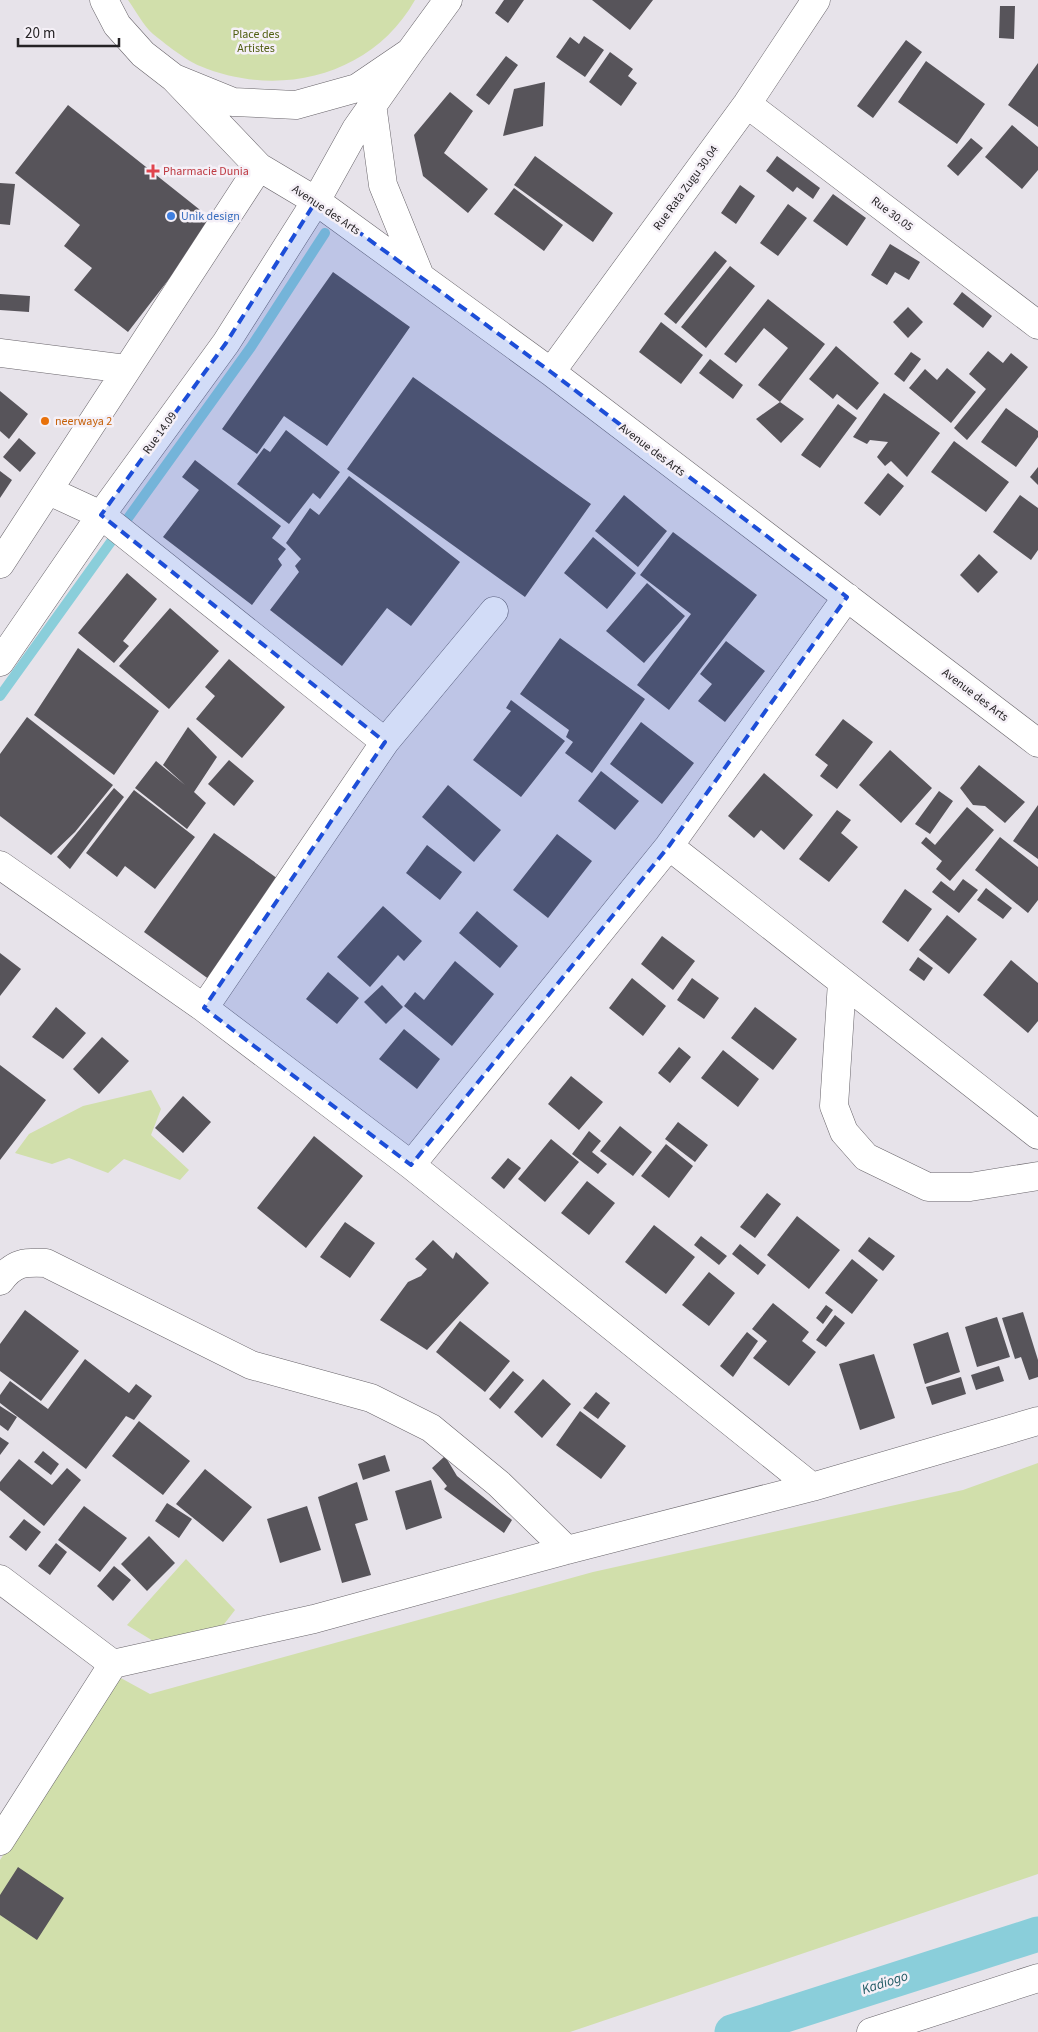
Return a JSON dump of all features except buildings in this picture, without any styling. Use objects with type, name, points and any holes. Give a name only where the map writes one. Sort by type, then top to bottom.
[{"type":"street","points":[[84,0],[117,25],[143,54],[174,78],[233,102],[296,105],[357,88],[410,52],[448,0]]},
{"type":"street","points":[[104,0],[117,25]]},
{"type":"street","name":"Rue Rata Zugu 30.04","points":[[551,372],[747,104],[816,0]]},
{"type":"street","name":"Rue 14.09","points":[[0,662],[101,515],[226,343],[316,201],[372,104],[410,52]]},
{"type":"street","name":"Avenue des Arts","points":[[174,78],[259,167],[316,201],[551,372],[1038,742]]},
{"type":"street","points":[[372,104],[384,185],[420,276]]},
{"type":"street","name":"Rue 30.05","points":[[747,104],[1038,325]]},
{"type":"street","points":[[0,564],[259,167]]},
{"type":"street","points":[[0,352],[126,369]]},
{"type":"street","points":[[49,491],[101,515],[385,742]]},
{"type":"street","points":[[411,1166],[669,846],[847,597]]},
{"type":"street","points":[[204,1008],[385,742],[494,611]]},
{"type":"street","points":[[669,846],[1038,1135]]},
{"type":"street","points":[[0,865],[204,1008],[411,1166],[812,1487]]},
{"type":"street","points":[[842,982],[834,1106],[844,1132],[866,1157],[928,1187],[970,1187],[1038,1176]]},
{"type":"street","points":[[0,1280],[7,1271],[24,1262],[46,1263],[251,1365],[371,1398],[431,1428],[499,1484],[567,1550]]},
{"type":"street","points":[[0,1841],[113,1664],[314,1619],[567,1550],[812,1487],[1038,1421]]},
{"type":"street","points":[[0,1579],[113,1664]]},
{"type":"street","points":[[870,2032],[1038,1978]]},
{"type":"highlighted area","points":[[316,201],[551,372],[847,597],[669,846],[411,1165],[204,1008],[385,742],[101,515],[226,343]]},
{"type":"green space","name":"Place des Artistes","points":[[128,0],[415,0],[397,26],[374,47],[349,63],[321,74],[291,80],[261,80],[230,76],[200,66],[189,60],[153,34]]},
{"type":"green space","points":[[151,1090],[161,1109],[151,1135],[189,1170],[180,1180],[124,1159],[108,1173],[69,1158],[52,1164],[15,1153],[29,1134],[83,1106]]},
{"type":"green space","points":[[1038,1463],[1038,1874],[570,2032],[0,2032],[0,1860],[119,1677],[150,1694],[593,1572],[963,1490]]},
{"type":"green space","points":[[186,1559],[235,1610],[211,1641],[158,1644],[127,1625]]},
{"type":"waterway","points":[[0,696],[251,347],[325,233]]},
{"type":"waterway","name":"Kadiogo","points":[[732,2032],[1038,1934]]},
{"type":"place","name":"Pharmacie Dunia","points":[[153,171]]},
{"type":"place","name":"Unik design","points":[[171,216]]},
{"type":"place","name":"neerwaya 2","points":[[45,421]]}]
